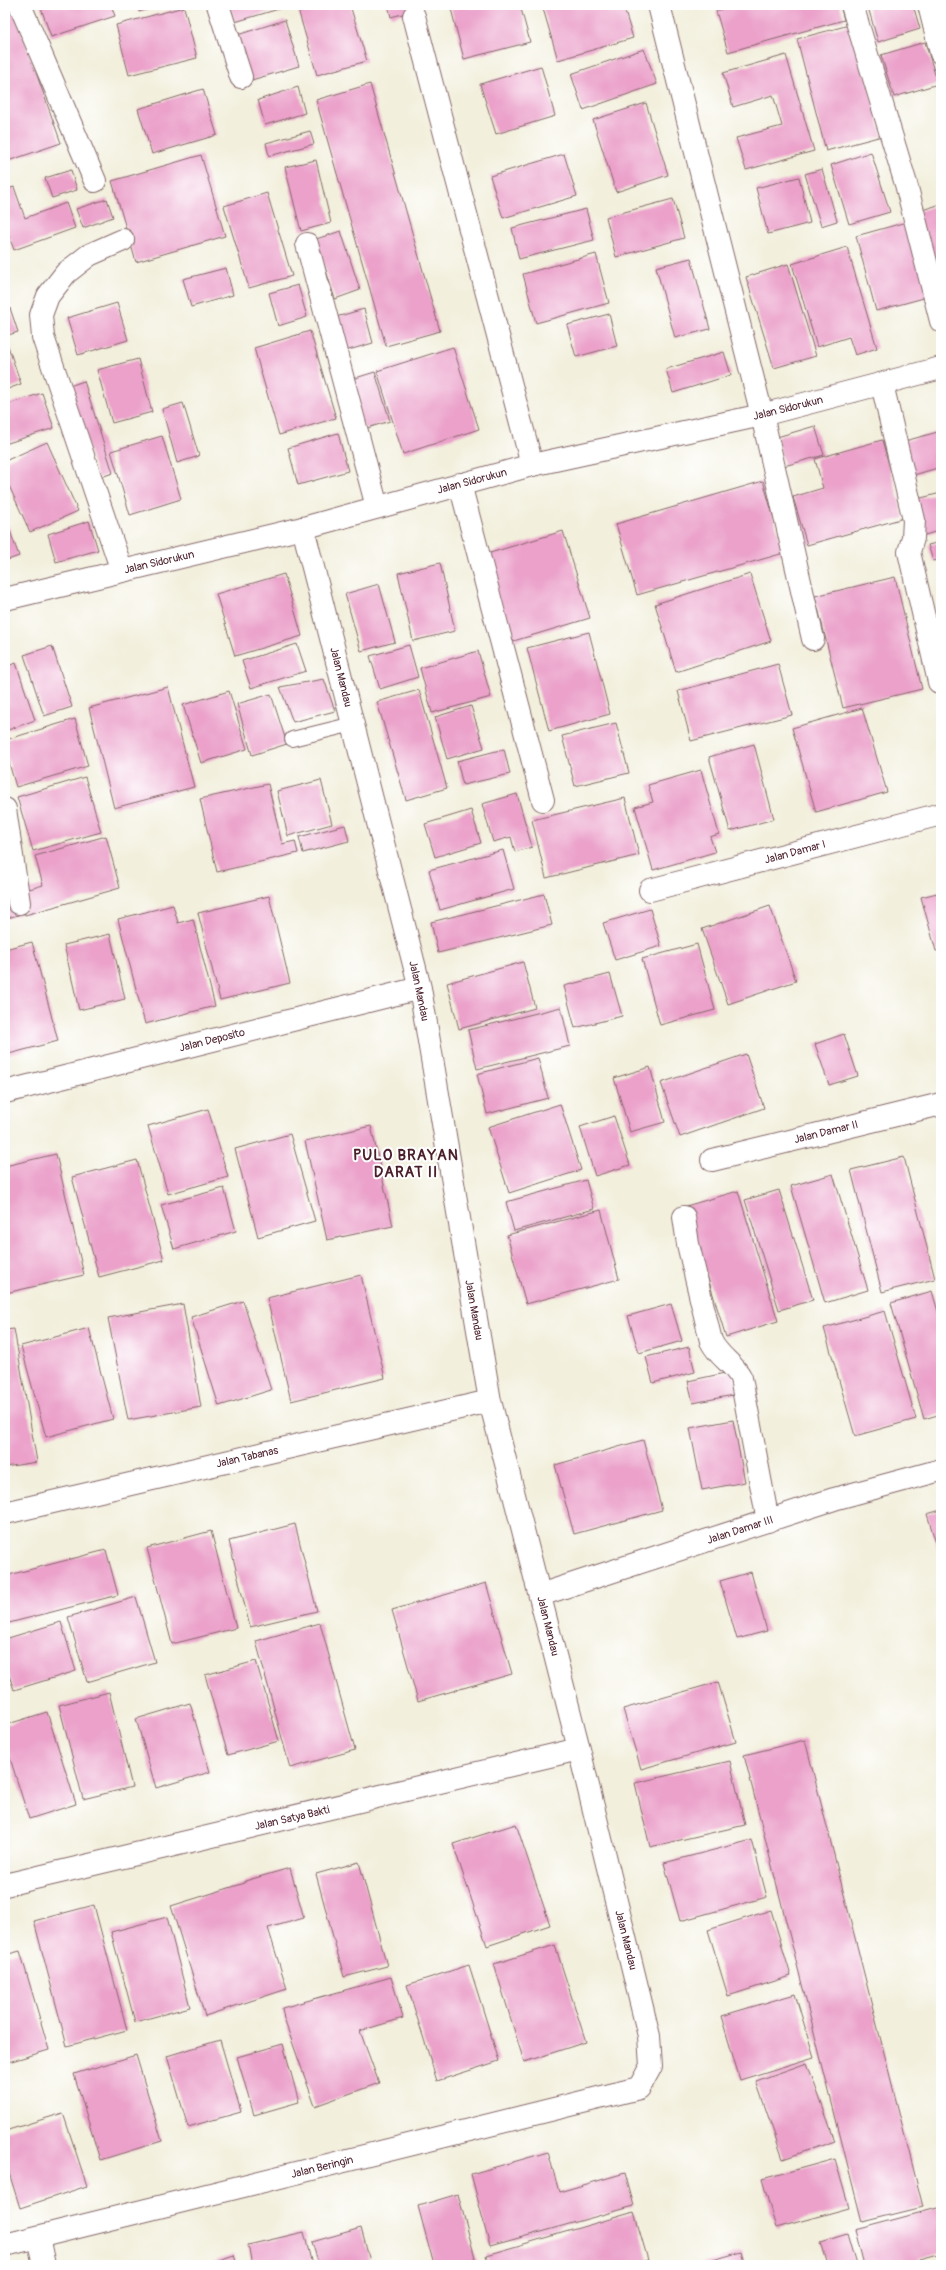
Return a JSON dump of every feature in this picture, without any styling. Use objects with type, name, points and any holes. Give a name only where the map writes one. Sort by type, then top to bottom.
[{"type":"street","points":[[20,5],[95,181]]},
{"type":"street","points":[[218,5],[241,77]]},
{"type":"street","points":[[659,5],[762,415],[813,639]]},
{"type":"street","points":[[852,5],[906,184],[941,321]]},
{"type":"street","points":[[929,5],[941,53]]},
{"type":"street","points":[[414,16],[532,464]]},
{"type":"street","points":[[122,571],[43,337],[41,315],[48,296],[66,273],[89,255],[123,240]]},
{"type":"street","points":[[307,244],[377,507]]},
{"type":"street","name":"Jalan Sidorukun","points":[[5,599],[303,528],[532,464],[762,415],[941,368]]},
{"type":"street","points":[[882,384],[914,520],[909,552],[939,682]]},
{"type":"street","points":[[460,484],[543,800]]},
{"type":"street","name":"Jalan Mandau","points":[[303,528],[420,988],[490,1401],[579,1749],[649,2036],[651,2066],[639,2088]]},
{"type":"street","points":[[5,809],[7,831],[19,903]]},
{"type":"street","name":"Jalan Damar I","points":[[650,890],[941,814]]},
{"type":"street","name":"Jalan Deposito","points":[[5,1092],[420,988]]},
{"type":"street","name":"Jalan Damar II","points":[[712,1160],[941,1104]]},
{"type":"street","points":[[684,1217],[688,1244],[710,1341],[716,1353],[736,1369],[741,1378],[768,1521]]},
{"type":"street","name":"Jalan Tabanas","points":[[5,1513],[490,1401]]},
{"type":"street","name":"Jalan Damar III","points":[[540,1595],[834,1499],[941,1470]]},
{"type":"street","name":"Jalan Satya Bakti","points":[[5,1885],[579,1749]]},
{"type":"street","name":"Jalan Beringin","points":[[5,2245],[639,2088]]},
{"type":"street","points":[[38,2237],[44,2265]]},
{"type":"lane","points":[[292,740],[353,724]]},
{"type":"building","points":[[5,5],[12,5],[61,143],[5,162]]},
{"type":"building","points":[[40,5],[111,5],[115,16],[51,37]]},
{"type":"building","points":[[137,5],[162,5],[139,12]]},
{"type":"building","points":[[230,5],[281,5],[282,8],[235,22]]},
{"type":"building","points":[[350,5],[367,61],[317,75],[297,6]]},
{"type":"building","points":[[388,5],[415,5],[417,10],[391,17]]},
{"type":"building","points":[[450,5],[520,5],[530,42],[464,59]]},
{"type":"building","points":[[542,5],[623,5],[633,38],[558,60]]},
{"type":"building","points":[[736,5],[840,5],[844,20],[728,52],[716,11]]},
{"type":"building","points":[[874,5],[913,5],[920,29],[878,42],[868,7]]},
{"type":"building","points":[[184,7],[197,58],[129,75],[116,25]]},
{"type":"building","points":[[285,20],[299,66],[245,82],[231,37]]},
{"type":"building","points":[[853,24],[882,136],[826,151],[797,39]]},
{"type":"building","points":[[925,42],[938,84],[894,97],[881,55]]},
{"type":"building","points":[[644,49],[657,84],[583,110],[571,74]]},
{"type":"building","points":[[786,55],[814,151],[746,170],[736,138],[782,126],[773,95],[733,107],[723,73]]},
{"type":"building","points":[[541,66],[555,116],[496,134],[480,84]]},
{"type":"building","points":[[370,84],[440,331],[386,346],[316,100]]},
{"type":"building","points":[[298,87],[305,113],[265,125],[258,100]]},
{"type":"building","points":[[203,89],[217,135],[152,154],[138,109]]},
{"type":"building","points":[[646,103],[668,175],[616,192],[593,120]]},
{"type":"building","points":[[310,131],[314,144],[269,156],[266,143]]},
{"type":"building","points":[[871,152],[890,212],[849,224],[831,165]]},
{"type":"building","points":[[564,154],[577,196],[503,218],[490,176]]},
{"type":"building","points":[[201,155],[225,236],[136,262],[112,181]]},
{"type":"building","points":[[316,160],[331,223],[301,231],[285,167]]},
{"type":"building","points":[[822,169],[837,221],[821,226],[805,174]]},
{"type":"building","points":[[71,170],[77,190],[52,198],[45,178]]},
{"type":"building","points":[[799,177],[810,223],[768,234],[756,188]]},
{"type":"building","points":[[14,187],[25,218],[66,203],[75,228],[14,250],[5,225],[5,190]]},
{"type":"building","points":[[267,193],[292,276],[249,288],[224,206]]},
{"type":"building","points":[[107,199],[113,217],[83,228],[76,209]]},
{"type":"building","points":[[673,199],[684,238],[616,257],[606,217]]},
{"type":"building","points":[[941,204],[941,302],[913,213]]},
{"type":"building","points":[[586,209],[594,240],[519,259],[512,228]]},
{"type":"building","points":[[910,221],[931,296],[876,311],[856,236]]},
{"type":"building","points":[[341,231],[360,290],[335,299],[316,239]]},
{"type":"building","points":[[847,247],[877,348],[855,355],[849,337],[817,347],[792,264]]},
{"type":"building","points":[[596,254],[609,303],[536,323],[523,274]]},
{"type":"building","points":[[691,258],[710,329],[675,338],[656,267]]},
{"type":"building","points":[[788,264],[816,356],[774,368],[746,277]]},
{"type":"building","points":[[226,268],[233,295],[191,307],[183,279]]},
{"type":"building","points":[[298,285],[307,317],[278,326],[269,293]]},
{"type":"building","points":[[5,293],[18,332],[5,336]]},
{"type":"building","points":[[117,303],[128,340],[78,355],[67,318]]},
{"type":"building","points":[[364,309],[373,343],[338,353],[329,319]]},
{"type":"building","points":[[609,314],[617,346],[576,357],[567,325]]},
{"type":"building","points":[[310,331],[336,418],[279,435],[254,348]]},
{"type":"building","points":[[8,346],[21,384],[5,390],[5,347]]},
{"type":"building","points":[[453,347],[479,429],[403,454],[377,371]]},
{"type":"building","points":[[724,352],[731,375],[673,393],[666,369]]},
{"type":"building","points":[[138,359],[152,412],[112,423],[97,370]]},
{"type":"building","points":[[375,372],[390,421],[364,429],[349,380]]},
{"type":"building","points":[[84,381],[113,473],[98,478],[69,386]]},
{"type":"building","points":[[42,393],[54,428],[5,444],[5,405]]},
{"type":"building","points":[[183,403],[199,456],[177,463],[162,409]]},
{"type":"building","points":[[815,426],[824,455],[784,466],[777,437]]},
{"type":"building","points":[[941,431],[941,467],[907,477],[898,443]]},
{"type":"building","points":[[338,433],[348,471],[298,485],[288,448]]},
{"type":"building","points":[[162,436],[181,499],[130,515],[111,451]]},
{"type":"building","points":[[882,440],[904,518],[807,545],[793,497],[823,488],[815,459]]},
{"type":"building","points":[[47,442],[78,511],[30,532],[5,477],[5,461]]},
{"type":"building","points":[[763,481],[784,553],[637,595],[616,524]]},
{"type":"building","points":[[941,493],[941,530],[922,536],[913,500]]},
{"type":"building","points":[[5,517],[19,556],[5,561]]},
{"type":"building","points":[[89,521],[98,550],[56,562],[48,534]]},
{"type":"building","points":[[563,531],[590,618],[507,643],[480,556]]},
{"type":"building","points":[[941,542],[941,559],[933,561],[928,545]]},
{"type":"building","points":[[440,563],[455,631],[413,641],[398,573]]},
{"type":"building","points":[[284,574],[302,636],[235,656],[216,594]]},
{"type":"building","points":[[750,574],[771,641],[676,672],[655,604]]},
{"type":"building","points":[[895,577],[922,689],[843,708],[815,596]]},
{"type":"building","points":[[379,584],[395,642],[361,651],[345,594]]},
{"type":"building","points":[[589,632],[610,714],[549,731],[527,648]]},
{"type":"building","points":[[297,644],[306,671],[251,688],[242,661]]},
{"type":"building","points":[[409,645],[418,677],[380,689],[370,656]]},
{"type":"building","points":[[52,646],[72,707],[44,716],[24,655]]},
{"type":"building","points":[[478,651],[491,697],[432,713],[420,668]]},
{"type":"building","points":[[16,663],[35,720],[8,730],[5,721],[5,667]]},
{"type":"building","points":[[778,664],[792,715],[691,741],[678,691]]},
{"type":"building","points":[[324,679],[335,711],[293,722],[280,687]]},
{"type":"building","points":[[168,687],[194,787],[114,808],[89,708]]},
{"type":"building","points":[[419,690],[447,788],[406,800],[377,702]]},
{"type":"building","points":[[229,691],[247,749],[201,763],[183,705]]},
{"type":"building","points":[[271,694],[287,744],[252,755],[237,704]]},
{"type":"building","points":[[471,706],[484,748],[447,759],[435,717]]},
{"type":"building","points":[[862,708],[887,792],[816,812],[792,728]]},
{"type":"building","points":[[75,719],[88,766],[16,787],[5,749],[5,740]]},
{"type":"building","points":[[616,723],[629,773],[575,786],[562,736]]},
{"type":"building","points":[[754,744],[774,819],[730,831],[709,757]]},
{"type":"building","points":[[504,749],[510,774],[463,785],[457,761]]},
{"type":"building","points":[[701,770],[719,834],[710,837],[715,852],[653,870],[635,807],[653,802],[648,785]]},
{"type":"building","points":[[85,777],[101,832],[33,851],[17,797]]},
{"type":"building","points":[[321,780],[332,824],[288,836],[277,791]]},
{"type":"building","points":[[268,784],[282,844],[295,841],[298,853],[217,872],[200,799]]},
{"type":"building","points":[[517,794],[532,847],[515,852],[511,837],[493,842],[482,804]]},
{"type":"building","points":[[625,798],[639,855],[546,878],[532,820]]},
{"type":"building","points":[[471,810],[481,843],[435,857],[425,824]]},
{"type":"building","points":[[345,825],[349,841],[303,853],[299,837]]},
{"type":"building","points":[[106,836],[120,888],[25,915],[19,892],[43,885],[35,856]]},
{"type":"building","points":[[503,850],[514,889],[440,910],[429,870]]},
{"type":"building","points":[[5,865],[21,914],[5,919]]},
{"type":"building","points":[[941,892],[941,950],[936,951],[921,897]]},
{"type":"building","points":[[544,894],[552,925],[438,953],[431,922]]},
{"type":"building","points":[[269,896],[290,983],[220,1000],[198,913]]},
{"type":"building","points":[[173,905],[178,923],[193,919],[215,1006],[145,1024],[118,919]]},
{"type":"building","points":[[770,906],[796,981],[728,1004],[702,929]]},
{"type":"building","points":[[650,909],[661,946],[615,960],[603,923]]},
{"type":"building","points":[[110,934],[125,999],[79,1010],[64,945]]},
{"type":"building","points":[[32,942],[58,1041],[5,1055],[5,949]]},
{"type":"building","points":[[697,944],[715,1010],[660,1025],[642,959]]},
{"type":"building","points":[[523,962],[535,1008],[459,1029],[447,983]]},
{"type":"building","points":[[610,974],[622,1016],[575,1028],[564,986]]},
{"type":"building","points":[[561,1007],[570,1046],[477,1069],[468,1030]]},
{"type":"building","points":[[844,1034],[858,1076],[829,1085],[815,1044]]},
{"type":"building","points":[[746,1054],[764,1108],[680,1137],[661,1083]]},
{"type":"building","points":[[538,1058],[548,1098],[487,1114],[477,1074]]},
{"type":"building","points":[[650,1067],[665,1122],[630,1132],[614,1078]]},
{"type":"building","points":[[560,1104],[581,1170],[509,1193],[488,1127]]},
{"type":"building","points":[[208,1109],[228,1177],[168,1194],[148,1126]]},
{"type":"building","points":[[614,1116],[630,1165],[595,1176],[580,1127]]},
{"type":"building","points":[[371,1126],[393,1226],[327,1240],[305,1141]]},
{"type":"building","points":[[290,1134],[315,1221],[258,1237],[235,1149]]},
{"type":"building","points":[[56,1154],[84,1275],[6,1293],[5,1166]]},
{"type":"building","points":[[904,1157],[935,1279],[882,1292],[851,1170]]},
{"type":"building","points":[[137,1160],[164,1260],[99,1277],[72,1177]]},
{"type":"building","points":[[833,1174],[868,1290],[825,1303],[791,1186]]},
{"type":"building","points":[[586,1180],[594,1209],[514,1231],[506,1202]]},
{"type":"building","points":[[224,1188],[236,1231],[174,1249],[161,1205]]},
{"type":"building","points":[[779,1190],[813,1300],[779,1310],[745,1200]]},
{"type":"building","points":[[738,1191],[778,1321],[726,1337],[686,1206]]},
{"type":"building","points":[[601,1210],[619,1279],[526,1304],[507,1235]]},
{"type":"building","points":[[361,1275],[385,1378],[291,1401],[267,1298]]},
{"type":"building","points":[[932,1291],[941,1322],[941,1414],[924,1419],[891,1303]]},
{"type":"building","points":[[243,1301],[271,1390],[219,1406],[191,1317]]},
{"type":"building","points":[[183,1304],[201,1407],[128,1420],[108,1318]]},
{"type":"building","points":[[671,1304],[682,1341],[639,1353],[628,1316]]},
{"type":"building","points":[[885,1311],[916,1419],[855,1436],[824,1328]]},
{"type":"building","points":[[89,1328],[113,1419],[46,1437],[21,1346]]},
{"type":"building","points":[[14,1329],[37,1462],[5,1467],[5,1330]]},
{"type":"building","points":[[689,1347],[695,1372],[653,1383],[646,1357]]},
{"type":"building","points":[[734,1371],[738,1394],[693,1403],[688,1381]]},
{"type":"building","points":[[733,1420],[745,1482],[702,1490],[690,1428]]},
{"type":"building","points":[[643,1440],[662,1510],[574,1534],[555,1465]]},
{"type":"building","points":[[941,1510],[941,1560],[927,1514]]},
{"type":"building","points":[[295,1524],[317,1611],[250,1627],[229,1541]]},
{"type":"building","points":[[211,1531],[236,1628],[172,1644],[147,1548]]},
{"type":"building","points":[[106,1550],[118,1595],[5,1624],[5,1576]]},
{"type":"building","points":[[751,1572],[767,1631],[737,1639],[720,1581]]},
{"type":"building","points":[[486,1583],[512,1674],[418,1701],[392,1610]]},
{"type":"building","points":[[136,1597],[155,1662],[87,1682],[68,1617]]},
{"type":"building","points":[[61,1622],[76,1671],[14,1690],[5,1663],[5,1639]]},
{"type":"building","points":[[320,1623],[355,1750],[290,1768],[256,1641]]},
{"type":"building","points":[[256,1661],[279,1741],[228,1755],[205,1675]]},
{"type":"building","points":[[718,1682],[736,1742],[641,1769],[623,1709]]},
{"type":"building","points":[[109,1692],[132,1787],[83,1799],[59,1705]]},
{"type":"building","points":[[190,1703],[210,1772],[156,1788],[136,1719]]},
{"type":"building","points":[[47,1712],[76,1804],[29,1819],[5,1742],[5,1725]]},
{"type":"building","points":[[805,1740],[923,2207],[862,2222],[744,1755]]},
{"type":"building","points":[[730,1761],[745,1825],[650,1847],[635,1783]]},
{"type":"building","points":[[516,1824],[550,1925],[487,1946],[453,1844]]},
{"type":"building","points":[[752,1840],[767,1897],[680,1921],[664,1863]]},
{"type":"building","points":[[359,1862],[387,1966],[344,1977],[316,1874]]},
{"type":"building","points":[[290,1868],[304,1918],[268,1928],[287,1989],[205,2016],[171,1906],[245,1883],[245,1881]]},
{"type":"building","points":[[94,1905],[127,2030],[67,2046],[34,1921]]},
{"type":"building","points":[[771,1910],[791,1976],[728,1996],[708,1930]]},
{"type":"building","points":[[167,1917],[190,2007],[135,2022],[111,1932]]},
{"type":"building","points":[[555,1945],[586,2042],[524,2062],[494,1964]]},
{"type":"building","points":[[20,1951],[49,2050],[5,2063],[5,1955]]},
{"type":"building","points":[[469,1965],[499,2061],[437,2081],[407,1985]]},
{"type":"building","points":[[391,1977],[403,2018],[360,2031],[379,2083],[315,2106],[284,2019],[282,2008]]},
{"type":"building","points":[[795,1994],[814,2057],[740,2080],[721,2016]]},
{"type":"building","points":[[220,2040],[241,2112],[188,2127],[167,2056]]},
{"type":"building","points":[[283,2044],[299,2102],[254,2115],[237,2057]]},
{"type":"building","points":[[136,2055],[162,2141],[100,2160],[74,2074]]},
{"type":"building","points":[[807,2063],[835,2141],[783,2159],[756,2081]]},
{"type":"building","points":[[63,2113],[87,2186],[20,2208],[5,2160],[5,2131]]},
{"type":"building","points":[[548,2152],[559,2192],[625,2173],[634,2206],[490,2246],[471,2174]]},
{"type":"building","points":[[835,2159],[849,2208],[776,2228],[762,2179]]},
{"type":"building","points":[[458,2194],[477,2265],[434,2265],[418,2206]]},
{"type":"building","points":[[941,2207],[941,2253],[919,2259],[920,2265],[864,2265],[855,2230]]},
{"type":"building","points":[[634,2212],[648,2260],[629,2265],[489,2265],[486,2255]]},
{"type":"building","points":[[361,2228],[371,2265],[319,2265],[312,2242]]},
{"type":"building","points":[[304,2232],[312,2265],[252,2265],[248,2245]]},
{"type":"building","points":[[847,2234],[856,2265],[828,2265],[821,2242]]},
{"type":"building","points":[[741,2252],[745,2265],[695,2265]]},
{"type":"building","points":[[234,2255],[237,2265],[204,2265]]},
{"type":"district","name":"PULO BRAYAN DARAT II","points":[[406,1164]]}]
